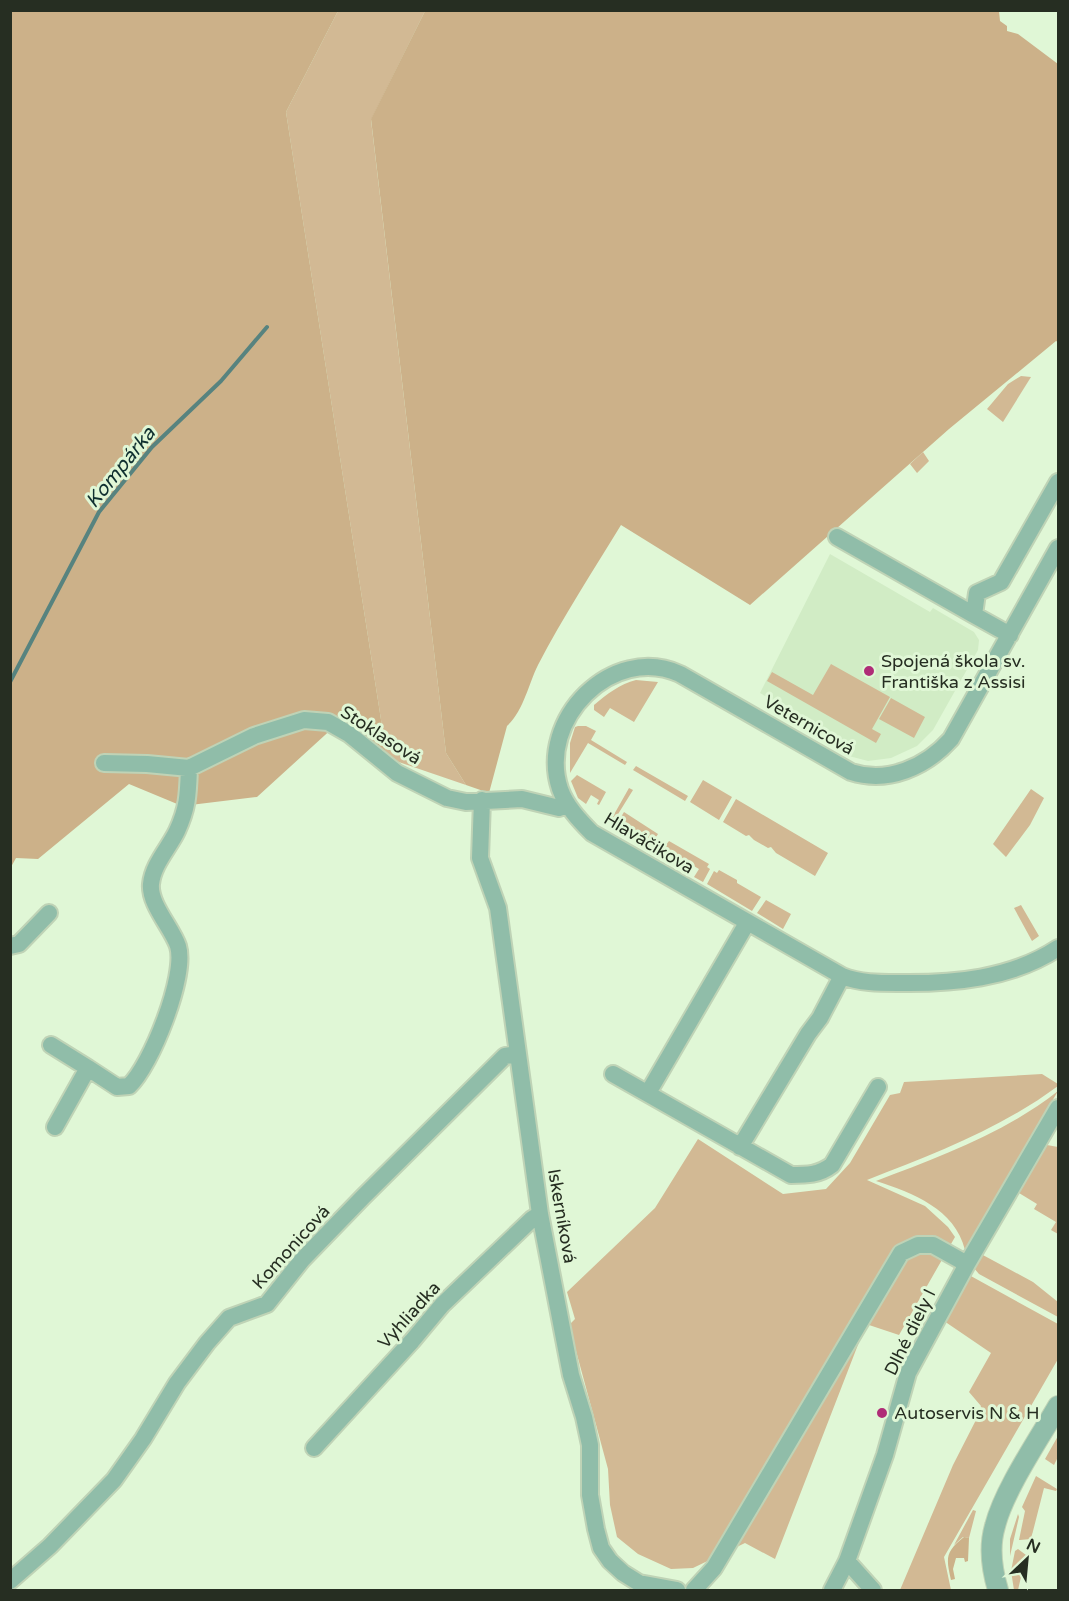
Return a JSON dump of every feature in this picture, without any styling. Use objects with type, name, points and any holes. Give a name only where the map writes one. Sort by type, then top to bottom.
[{"type":"street","points":[[974,615],[977,592],[1001,582],[1059,482]]},
{"type":"street","points":[[837,537],[974,615],[1007,640]]},
{"type":"street","name":"Veternicová","points":[[559,737],[570,713],[598,684],[619,671],[649,666],[680,674],[852,772],[864,776],[889,775],[920,764],[934,756],[951,739],[1059,548]]},
{"type":"street","name":"Stoklasová","points":[[189,768],[254,736],[304,720],[328,722],[349,734],[397,773],[447,798],[466,802],[522,799],[559,808],[567,805]]},
{"type":"street","name":"Hlaváčikova","points":[[559,737],[557,752],[559,788],[567,805],[597,837],[842,976],[885,983],[965,980],[1016,969],[1059,948]]},
{"type":"street","points":[[51,1045],[117,1087],[129,1086],[139,1077],[156,1043],[173,994],[181,957],[177,943],[157,907],[150,886],[154,871],[177,832],[187,805],[189,768],[105,763]]},
{"type":"street","name":"Iskerníková","points":[[482,800],[480,858],[498,908],[511,988],[517,1054],[540,1214],[571,1375],[590,1445],[590,1495],[601,1548],[610,1561],[623,1573],[639,1583],[677,1590]]},
{"type":"street","points":[[10,946],[19,945],[49,913]]},
{"type":"street","points":[[648,1094],[747,923]]},
{"type":"street","points":[[740,1147],[820,1018],[842,976]]},
{"type":"street","name":"Komonicová","points":[[10,1581],[50,1546],[114,1480],[143,1439],[177,1383],[229,1318],[267,1304],[302,1260],[419,1141],[506,1056],[517,1054]]},
{"type":"street","points":[[56,1127],[87,1068]]},
{"type":"street","points":[[614,1074],[791,1175],[824,1172],[832,1165],[878,1087]]},
{"type":"street","name":"Dlhé diely I","points":[[832,1590],[846,1561],[885,1455],[908,1373],[967,1264],[1059,1108]]},
{"type":"street","name":"Vyhliadka","points":[[314,1448],[442,1305],[540,1214]]},
{"type":"street","points":[[694,1590],[714,1568],[901,1253],[918,1245],[933,1245],[967,1264]]},
{"type":"street","points":[[998,1590],[993,1569],[994,1527],[1016,1480],[1059,1406]]},
{"type":"street","points":[[846,1561],[873,1590]]},
{"type":"shaded area","points":[[11,11],[338,11],[286,112],[387,758],[347,715],[257,797],[182,806],[129,784],[38,859],[16,858],[11,867]]},
{"type":"shaded area","points":[[338,11],[425,11],[371,120],[446,753],[466,785],[387,758],[286,112]]},
{"type":"shaded area","points":[[425,11],[999,11],[1000,21],[1007,26],[1007,31],[1018,34],[1058,64],[1058,342],[1056,341],[949,429],[750,605],[621,525],[558,629],[538,665],[518,713],[507,726],[489,793],[466,785],[446,753],[371,119]]},
{"type":"shaded area","points":[[1021,376],[1031,377],[1003,422],[987,409],[1008,384]]},
{"type":"shaded area","points":[[923,452],[929,461],[917,473],[910,464]]},
{"type":"shaded area","name":"Spojená škola sv. Františka z Assisi","points":[[830,554],[930,612],[933,608],[974,632],[979,640],[978,650],[933,730],[917,746],[891,758],[868,761],[849,756],[844,742],[760,693]]},
{"type":"shaded area","points":[[831,664],[890,697],[872,729],[881,734],[876,743],[767,681],[772,672],[813,695]]},
{"type":"shaded area","points":[[636,680],[658,682],[634,722],[610,708],[604,717],[594,710],[594,705],[609,693]]},
{"type":"shaded area","points":[[891,698],[925,717],[914,738],[879,719]]},
{"type":"shaded area","points":[[586,726],[596,731],[591,740],[627,762],[625,765],[588,743],[570,773],[570,743],[575,727]]},
{"type":"shaded area","points":[[636,766],[688,796],[685,801],[633,770]]},
{"type":"shaded area","points":[[577,775],[606,792],[599,805],[597,804],[599,800],[591,795],[586,804],[578,798],[571,781]]},
{"type":"shaded area","points":[[703,780],[732,797],[719,820],[690,802]]},
{"type":"shaded area","points":[[629,788],[633,790],[613,819],[612,818]]},
{"type":"shaded area","points":[[1031,789],[1044,798],[1030,825],[1006,857],[993,844]]},
{"type":"shaded area","points":[[736,799],[828,853],[815,876],[776,853],[771,847],[768,848],[723,822]]},
{"type":"shaded area","points":[[624,812],[658,834],[655,839],[658,841],[656,844],[618,822]]},
{"type":"shaded area","points":[[669,841],[709,864],[707,867],[710,869],[703,882],[694,877],[699,869],[661,847],[663,843],[666,845]]},
{"type":"shaded area","points":[[719,870],[761,897],[752,911],[707,884],[714,871],[717,873]]},
{"type":"shaded area","points":[[766,900],[791,914],[783,929],[757,913]]},
{"type":"shaded area","points":[[1021,905],[1039,936],[1032,941],[1014,908]]},
{"type":"shaded area","points":[[1042,1074],[1058,1086],[1013,1115],[942,1150],[867,1180],[925,1206],[948,1227],[955,1237],[899,1335],[866,1324],[775,1559],[745,1543],[693,1568],[671,1569],[638,1554],[617,1537],[610,1505],[608,1469],[569,1325],[575,1319],[567,1292],[655,1208],[698,1139],[783,1194],[826,1189],[850,1163],[890,1095],[900,1093],[904,1082]]},
{"type":"shaded area","points":[[1058,1091],[965,1250],[960,1236],[942,1213],[918,1197],[876,1181],[994,1132],[1038,1106]]},
{"type":"shaded area","points":[[1047,1145],[1058,1147],[1058,1234],[1051,1230],[1056,1222],[1034,1209],[1037,1204],[1019,1193]]},
{"type":"shaded area","points":[[981,1254],[1033,1282],[1058,1302],[1058,1317],[979,1274],[973,1267]]},
{"type":"shaded area","points":[[969,1275],[1058,1324],[1058,1359],[944,1557],[951,1590],[900,1590],[953,1465],[981,1406],[969,1392],[991,1353],[944,1321]]},
{"type":"shaded area","points":[[1058,1436],[1058,1457],[1054,1465],[1045,1459]]},
{"type":"shaded area","points":[[1036,1476],[1057,1489],[1056,1491],[1044,1488],[1031,1539],[1019,1540],[1025,1511],[1022,1507]]},
{"type":"shaded area","points":[[973,1510],[976,1511],[969,1538],[963,1537],[954,1545]]},
{"type":"shaded area","points":[[1018,1514],[1019,1517],[1010,1556],[1010,1539]]},
{"type":"shaded area","points":[[964,1537],[969,1538],[968,1561],[965,1562],[964,1558],[956,1558],[953,1569],[955,1579],[951,1580],[948,1556],[953,1547]]},
{"type":"shaded area","points":[[1018,1549],[1026,1555],[1018,1590],[1014,1590],[1011,1571],[1015,1551]]},
{"type":"waterway","name":"Kompárka","points":[[10,682],[99,512],[152,447],[221,381],[267,327]]},
{"type":"place","name":"Spojená škola sv. Františka z Assisi","points":[[869,671]]},
{"type":"place","name":"Autoservis N & H","points":[[882,1413]]}]
